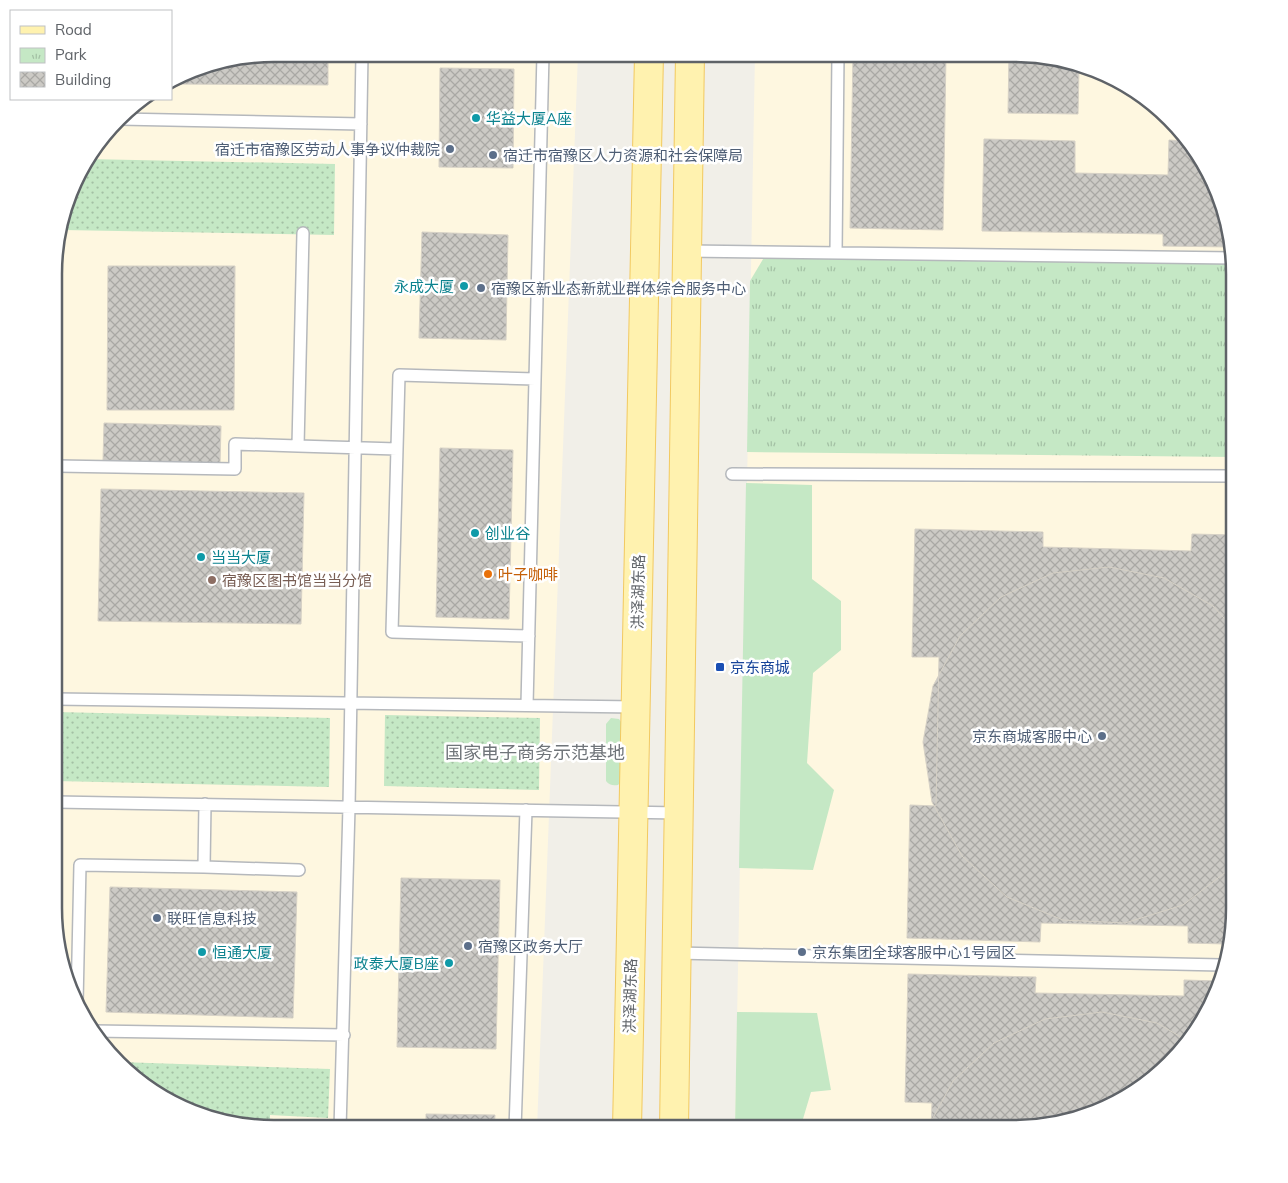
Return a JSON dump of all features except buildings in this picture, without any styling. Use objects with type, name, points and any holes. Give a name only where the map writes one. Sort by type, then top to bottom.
[{"type":"main road","name":"洪泽湖东路","points":[[627,1120],[649,62]]},
{"type":"main road","points":[[674,1120],[690,62]]},
{"type":"lane","points":[[340,1120],[349,807],[362,62]]},
{"type":"lane","points":[[527,705],[542,62]]},
{"type":"lane","points":[[836,253],[838,62]]},
{"type":"lane","points":[[130,119],[361,124]]},
{"type":"lane","points":[[298,446],[302,233]]},
{"type":"lane","points":[[687,251],[1225,258]]},
{"type":"lane","points":[[529,636],[392,632],[399,375],[535,379]]},
{"type":"lane","points":[[62,466],[236,469],[236,444],[397,449]]},
{"type":"lane","points":[[732,474],[1226,476]]},
{"type":"lane","points":[[62,699],[636,707]]},
{"type":"lane","points":[[62,802],[679,813]]},
{"type":"lane","points":[[204,867],[205,804]]},
{"type":"lane","points":[[515,1120],[526,810]]},
{"type":"lane","points":[[77,986],[80,865],[300,870]]},
{"type":"lane","points":[[677,953],[1218,965]]},
{"type":"lane","points":[[101,1031],[344,1035]]},
{"type":"shaded area","points":[[274,62],[578,62],[537,1120],[260,1120],[246,1119],[206,1109],[181,1099],[145,1077],[124,1059],[106,1038],[91,1015],[79,990],[70,964],[64,937],[62,909],[62,274],[64,246],[74,206],[91,168],[106,145],[124,124],[154,100],[172,100],[172,89],[219,70],[246,64]]},
{"type":"shaded area","points":[[755,62],[1014,62],[1042,64],[1082,74],[1107,84],[1143,106],[1164,124],[1182,145],[1197,168],[1209,193],[1218,219],[1224,246],[1226,274],[1226,909],[1224,937],[1214,977],[1196,1017],[1043,1119],[735,1120]]},
{"type":"green space","points":[[97,159],[335,164],[334,235],[68,230],[79,193]]},
{"type":"green space","points":[[766,254],[1225,262],[1226,457],[747,452],[750,281]]},
{"type":"green space","points":[[746,483],[812,485],[812,579],[841,601],[841,650],[813,673],[807,763],[834,790],[813,870],[739,868]]},
{"type":"green space","points":[[62,712],[330,718],[329,787],[62,781]]},
{"type":"green space","points":[[385,715],[540,718],[539,790],[384,786]]},
{"type":"green space","points":[[611,718],[619,719],[621,722],[621,782],[618,785],[610,784],[606,781],[606,724]]},
{"type":"green space","points":[[737,1012],[817,1013],[831,1090],[811,1092],[803,1120],[735,1120]]},
{"type":"green space","points":[[128,1062],[330,1069],[328,1118],[270,1115],[270,1120],[246,1119],[206,1109],[168,1092],[145,1077]]},
{"type":"place","name":"华益大厦A座","points":[[476,118]]},
{"type":"place","name":"宿迁市宿豫区劳动人事争议仲裁院","points":[[450,149]]},
{"type":"place","name":"宿迁市宿豫区人力资源和社会保障局","points":[[493,155]]},
{"type":"place","name":"永成大厦","points":[[464,286]]},
{"type":"place","name":"宿豫区新业态新就业群体综合服务中心","points":[[481,288]]},
{"type":"place","name":"创业谷","points":[[475,533]]},
{"type":"place","name":"当当大厦","points":[[201,557]]},
{"type":"place","name":"叶子咖啡","points":[[488,574]]},
{"type":"place","name":"宿豫区图书馆当当分馆","points":[[212,580]]},
{"type":"place","name":"京东商城","points":[[720,667]]},
{"type":"place","name":"京东商城客服中心","points":[[1102,736]]},
{"type":"place","name":"联旺信息科技","points":[[157,918]]},
{"type":"place","name":"宿豫区政务大厅","points":[[468,946]]},
{"type":"place","name":"恒通大厦","points":[[202,952]]},
{"type":"place","name":"京东集团全球客服中心1号园区","points":[[802,952]]},
{"type":"place","name":"政泰大厦B座","points":[[449,963]]},
{"type":"district","name":"国家电子商务示范基地","points":[[535,752]]}]
